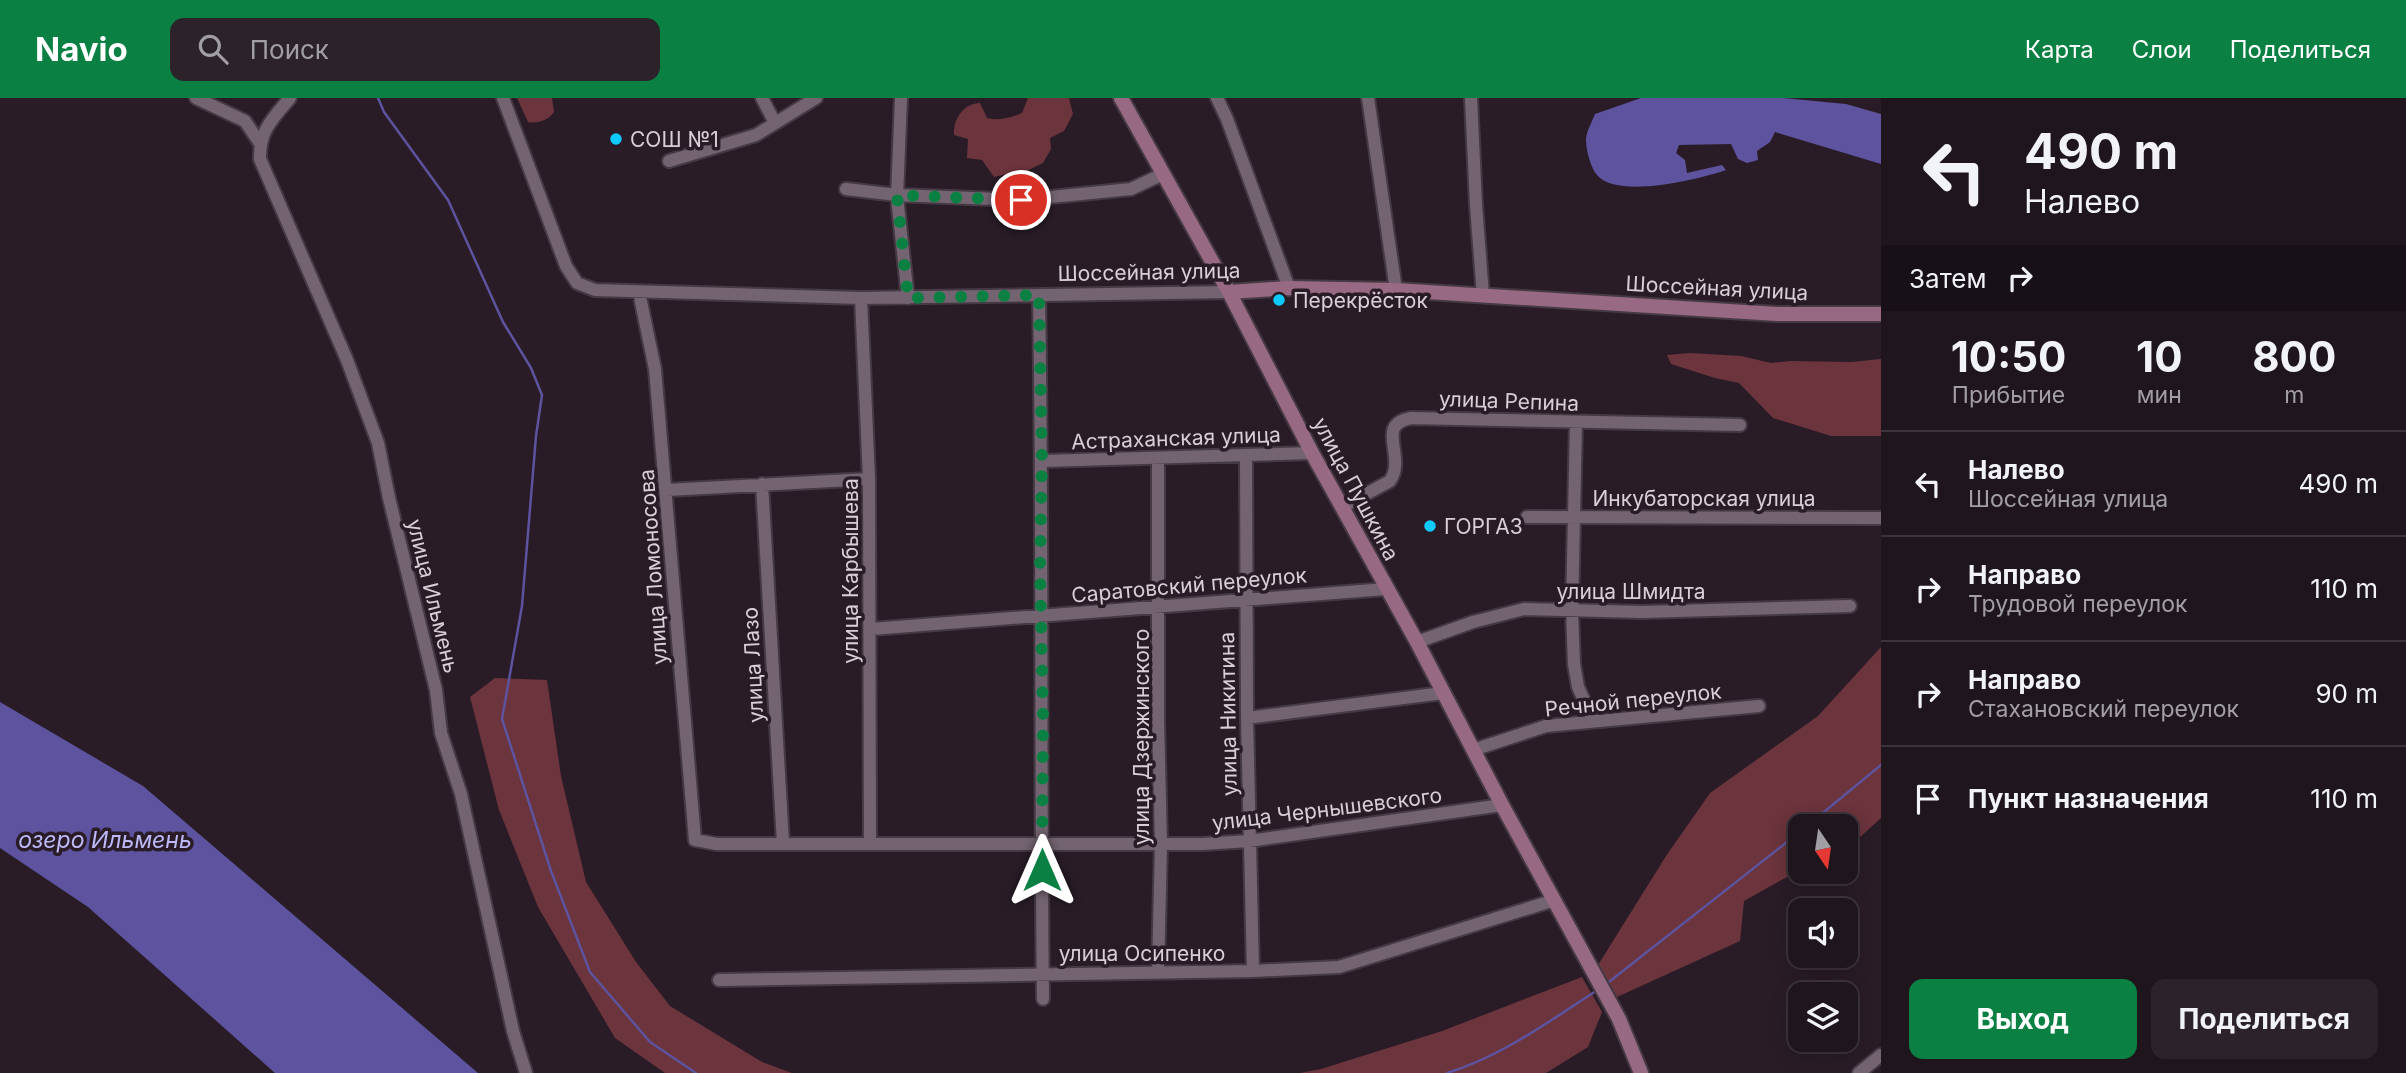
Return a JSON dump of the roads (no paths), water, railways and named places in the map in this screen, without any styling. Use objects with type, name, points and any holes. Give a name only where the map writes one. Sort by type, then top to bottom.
[{"type":"main road","name":"улица Пушкина","points":[[1121,98],[1229,292],[1311,453],[1417,642],[1619,1019],[1641,1073]]},
{"type":"main road","name":"Шоссейная улица","points":[[1229,292],[1289,288],[1396,290],[1777,314],[1881,314]]},
{"type":"street","points":[[196,98],[245,121],[260,142]]},
{"type":"street","points":[[260,142],[265,130],[289,98]]},
{"type":"street","name":"Шоссейная улица","points":[[503,98],[571,277],[583,286],[595,290],[861,298],[1229,292]]},
{"type":"street","points":[[762,98],[775,123]]},
{"type":"street","points":[[669,161],[756,135],[816,98]]},
{"type":"street","points":[[901,98],[897,195],[908,298]]},
{"type":"street","points":[[1217,98],[1289,288]]},
{"type":"street","points":[[1368,98],[1396,290]]},
{"type":"street","points":[[1471,98],[1483,296]]},
{"type":"street","name":"улица Ильмень","points":[[260,142],[260,159],[347,360],[378,443],[436,690],[441,733],[461,794],[513,1031],[526,1073]]},
{"type":"street","points":[[846,189],[897,195],[1021,200],[1131,189],[1163,174]]},
{"type":"street","name":"улица Ломоносова","points":[[639,292],[655,369],[695,840]]},
{"type":"street","points":[[1039,295],[1043,999]]},
{"type":"street","name":"улица Карбышева","points":[[861,298],[869,479],[870,844]]},
{"type":"street","name":"улица Репина","points":[[1342,507],[1390,481],[1395,473],[1396,453],[1391,434],[1393,425],[1400,420],[1423,418],[1740,425]]},
{"type":"street","points":[[1576,422],[1572,611],[1574,664],[1578,687],[1593,720]]},
{"type":"street","name":"Астраханская улица","points":[[1042,461],[1311,453]]},
{"type":"street","name":"улица Никитина","points":[[1246,456],[1245,600],[1253,971]]},
{"type":"street","name":"улица Дзержинского","points":[[1158,459],[1161,844],[1158,972]]},
{"type":"street","points":[[667,490],[869,479]]},
{"type":"street","name":"улица Лазо","points":[[762,484],[783,843]]},
{"type":"street","name":"Инкубаторская улица","points":[[1527,517],[1881,517]]},
{"type":"street","name":"Саратовский переулок","points":[[871,629],[1386,589]]},
{"type":"street","name":"улица Шмидта","points":[[1417,642],[1473,622],[1524,609],[1642,612],[1850,607]]},
{"type":"street","points":[[1247,718],[1443,693]]},
{"type":"street","name":"Речной переулок","points":[[1473,750],[1546,726],[1759,706]]},
{"type":"street","name":"улица Чернышевского","points":[[695,840],[717,844],[1161,844],[1249,841],[1502,805]]},
{"type":"street","name":"улица Осипенко","points":[[719,980],[1253,971],[1339,967],[1555,900]]},
{"type":"street","points":[[1859,1073],[1881,1055]]},
{"type":"water","points":[[1641,98],[1783,98],[1846,104],[1881,114],[1881,164],[1775,132],[1770,142],[1757,151],[1758,160],[1747,163],[1738,159],[1731,144],[1679,145],[1676,153],[1685,160],[1687,173],[1722,165],[1726,170],[1714,174],[1641,187],[1608,183],[1595,173],[1591,164],[1586,144],[1588,130],[1595,114]]},
{"type":"water","name":"озеро Ильмень","points":[[0,702],[143,786],[478,1073],[275,1073],[88,907],[0,848]]},
{"type":"waterway","points":[[378,98],[384,112],[448,200],[503,322],[531,368],[542,395],[536,436],[522,606],[502,719],[551,871],[590,972],[650,1042],[696,1073]]},
{"type":"waterway","points":[[1822,814],[1881,765]]},
{"type":"waterway","points":[[1605,985],[1788,841]]},
{"type":"waterway","points":[[1447,1073],[1506,1048],[1596,991]]},
{"type":"place","name":"СОШ №1","points":[[616,139]]},
{"type":"place","name":"Перекрёсток","points":[[1279,300]]},
{"type":"place","name":"ГОРГАЗ","points":[[1430,526]]}]
